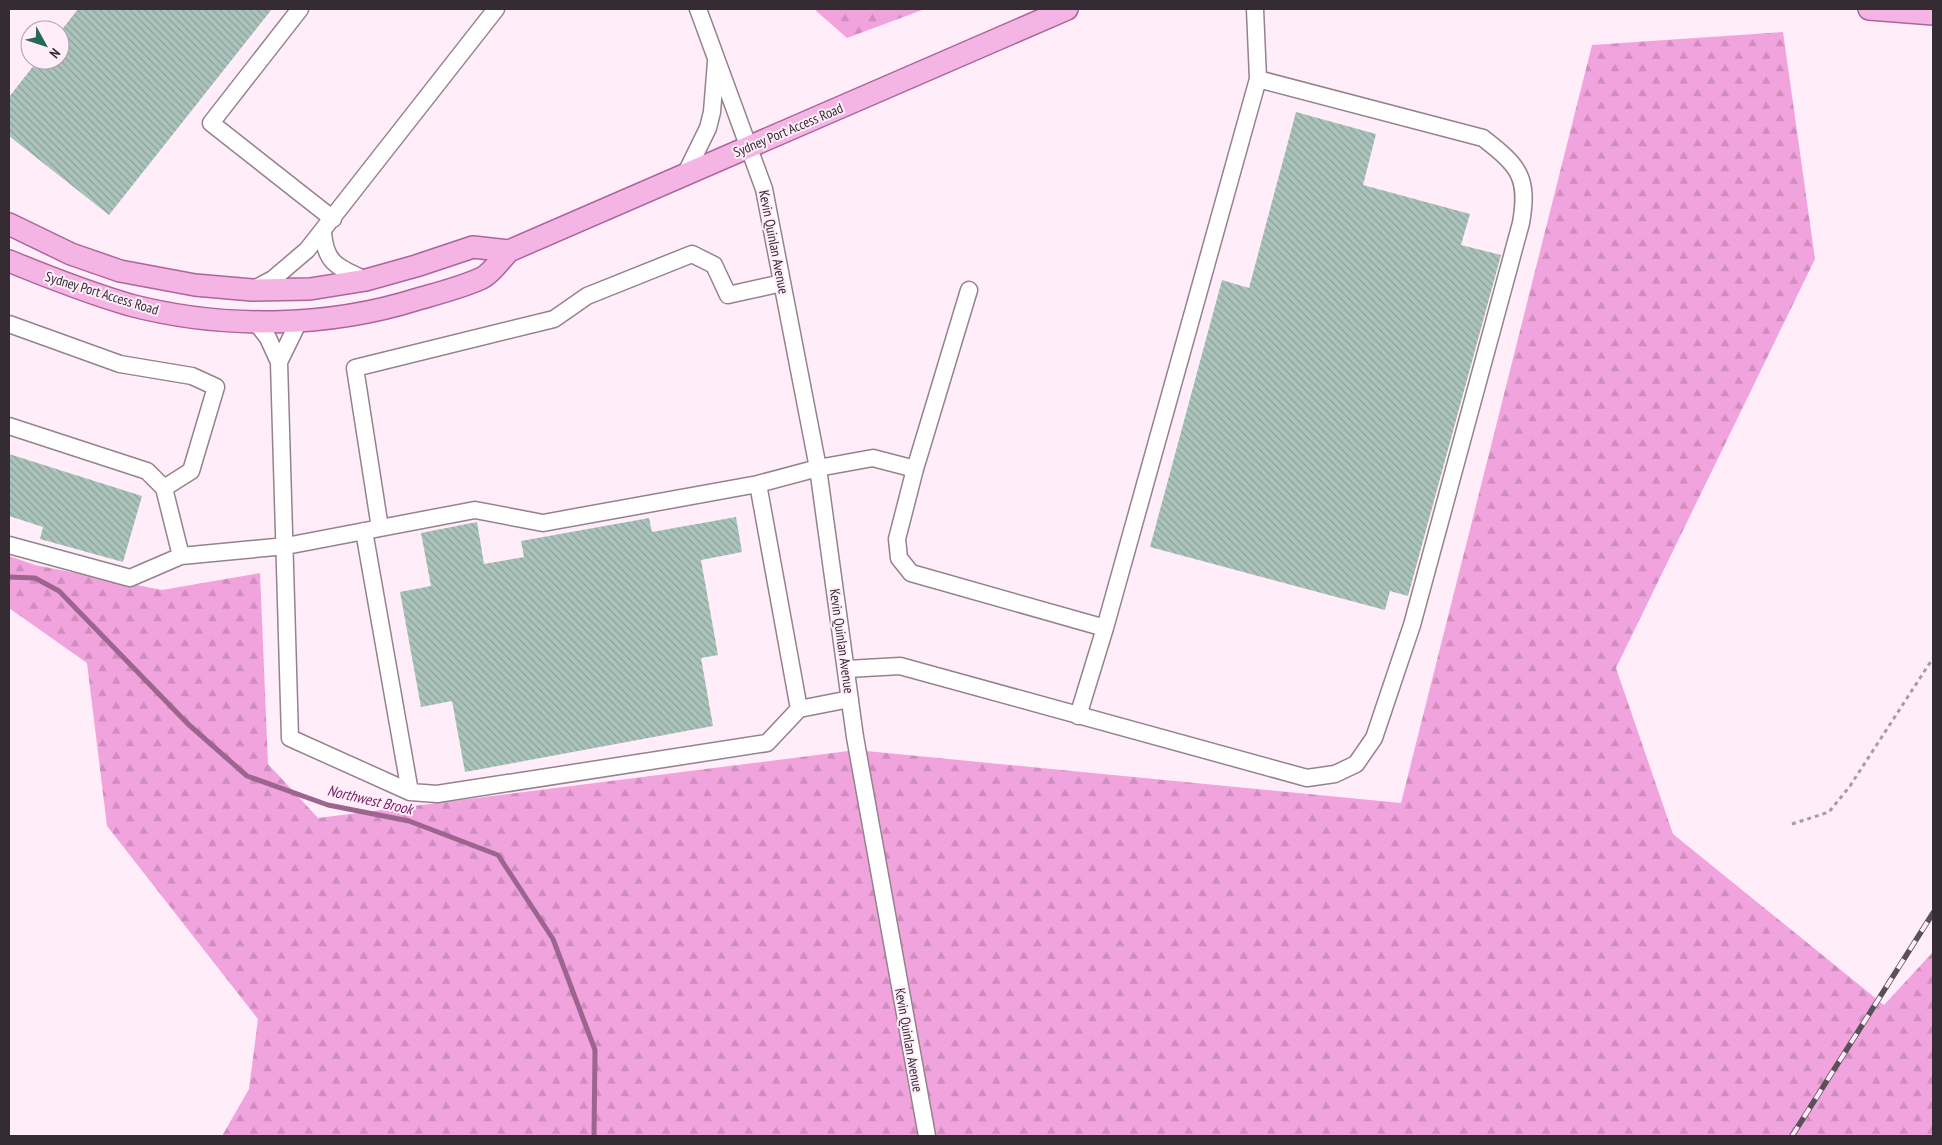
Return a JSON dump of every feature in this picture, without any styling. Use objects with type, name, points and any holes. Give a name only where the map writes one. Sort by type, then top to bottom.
[{"type":"main road","name":"Sydney Port Access Road","points":[[9,261],[66,284],[130,304],[196,318],[255,321],[298,320],[370,312],[441,292],[484,277],[509,251],[750,147],[1004,34],[1067,9]]},
{"type":"main road","points":[[1869,9],[1933,14]]},
{"type":"main road","points":[[9,210],[66,243],[106,262],[165,280]]},
{"type":"main road","name":"Sydney Port Access Road","points":[[9,224],[94,264],[165,280],[252,290],[310,289],[366,280],[473,247],[509,251]]},
{"type":"main road","points":[[9,238],[107,270],[165,280]]},
{"type":"street","points":[[300,9],[211,123],[333,219]]},
{"type":"street","points":[[252,290],[290,267],[322,232],[496,9]]},
{"type":"street","name":"Kevin Quinlan Avenue","points":[[698,9],[764,189],[818,468],[855,737],[927,1136]]},
{"type":"street","points":[[1078,716],[1105,628],[1258,79],[1254,9]]},
{"type":"street","points":[[685,175],[708,128],[712,112],[716,58]]},
{"type":"street","points":[[847,669],[900,666],[1307,778],[1335,774],[1356,764],[1374,738],[1412,625],[1521,224],[1525,203],[1522,179],[1510,158],[1483,138],[1258,79]]},
{"type":"street","points":[[322,232],[324,247],[330,260],[341,269],[366,280]]},
{"type":"street","points":[[410,792],[372,530],[354,368],[554,319],[587,296],[692,254],[714,265],[728,295],[782,283]]},
{"type":"street","points":[[969,290],[915,469],[897,539],[899,558],[911,573],[1105,628]]},
{"type":"street","points":[[279,362],[298,320]]},
{"type":"street","points":[[255,321],[268,338],[279,362],[286,546],[290,738],[410,792],[437,794],[767,743],[799,709],[850,698]]},
{"type":"street","points":[[9,324],[120,364],[192,376],[216,387],[191,471],[164,488]]},
{"type":"street","points":[[9,426],[147,471],[164,488],[181,556]]},
{"type":"street","points":[[9,545],[130,578],[181,556],[286,546],[475,510],[543,523],[758,484],[818,468],[873,458],[915,469]]},
{"type":"street","points":[[758,484],[799,709]]},
{"type":"path","points":[[1792,824],[1829,812],[1850,786],[1933,658]]},
{"type":"green space","points":[[814,9],[925,9],[847,38]]},
{"type":"green space","points":[[1783,32],[1815,259],[1616,668],[1673,834],[1884,1005],[1933,952],[1933,1136],[222,1136],[249,1089],[258,1019],[107,826],[87,663],[9,608],[9,556],[35,565],[162,590],[260,573],[268,764],[318,818],[856,750],[1401,803],[1592,45]]},
{"type":"building","points":[[78,9],[272,9],[109,215],[9,136],[9,97],[30,70],[70,70],[69,20]]},
{"type":"building","points":[[1296,112],[1376,134],[1363,185],[1470,214],[1461,245],[1501,255],[1408,596],[1390,591],[1385,610],[1150,547],[1222,280],[1249,288]]},
{"type":"building","points":[[9,454],[142,496],[123,562],[40,539],[43,527],[9,516]]},
{"type":"building","points":[[736,517],[742,552],[701,560],[718,655],[701,658],[713,726],[465,772],[452,701],[421,707],[400,592],[431,586],[421,533],[477,522],[484,564],[524,557],[521,541],[649,518],[652,532]]},
{"type":"waterway","name":"Northwest Brook","points":[[9,577],[35,578],[59,591],[188,724],[247,776],[328,805],[409,821],[498,855],[553,939],[595,1050],[594,1136]]},
{"type":"railway","points":[[1792,1136],[1933,913]]}]
